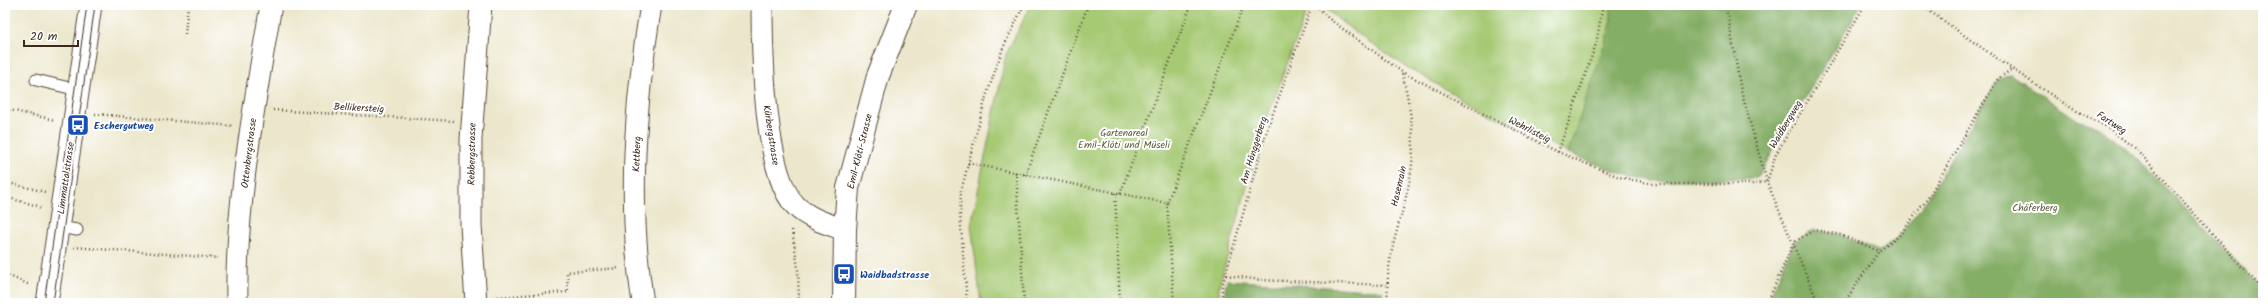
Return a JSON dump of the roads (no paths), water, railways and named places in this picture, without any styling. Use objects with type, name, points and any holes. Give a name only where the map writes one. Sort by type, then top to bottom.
[{"type":"street","name":"Limmattalstrasse","points":[[47,303],[68,229],[78,90],[91,5]]},
{"type":"street","name":"Ottenbergstrasse","points":[[237,303],[238,241],[252,119],[271,5]]},
{"type":"street","name":"Rebbergstrasse","points":[[481,5],[471,139],[471,225],[481,300]]},
{"type":"street","name":"Kettberg","points":[[643,303],[638,266],[634,214],[638,99],[651,5]]},
{"type":"street","name":"Kürbergstrasse","points":[[762,5],[763,78],[778,174],[795,206],[812,217],[845,230]]},
{"type":"street","name":"Emil-Klöti-Strasse","points":[[844,303],[845,230],[848,188],[878,76],[906,5]]},
{"type":"lane","points":[[36,80],[78,90]]},
{"type":"tram line","points":[[44,303],[87,5]]},
{"type":"tram line","points":[[53,303],[95,5]]},
{"type":"place","name":"Eschergutweg","points":[[78,125]]},
{"type":"place","name":"Waidbadstrasse","points":[[844,274]]},
{"type":"park label","name":"Gartenareal Emil-Klöti und Müseli","points":[[1124,138]]},
{"type":"park label","name":"Chäferberg","points":[[2035,207]]}]
